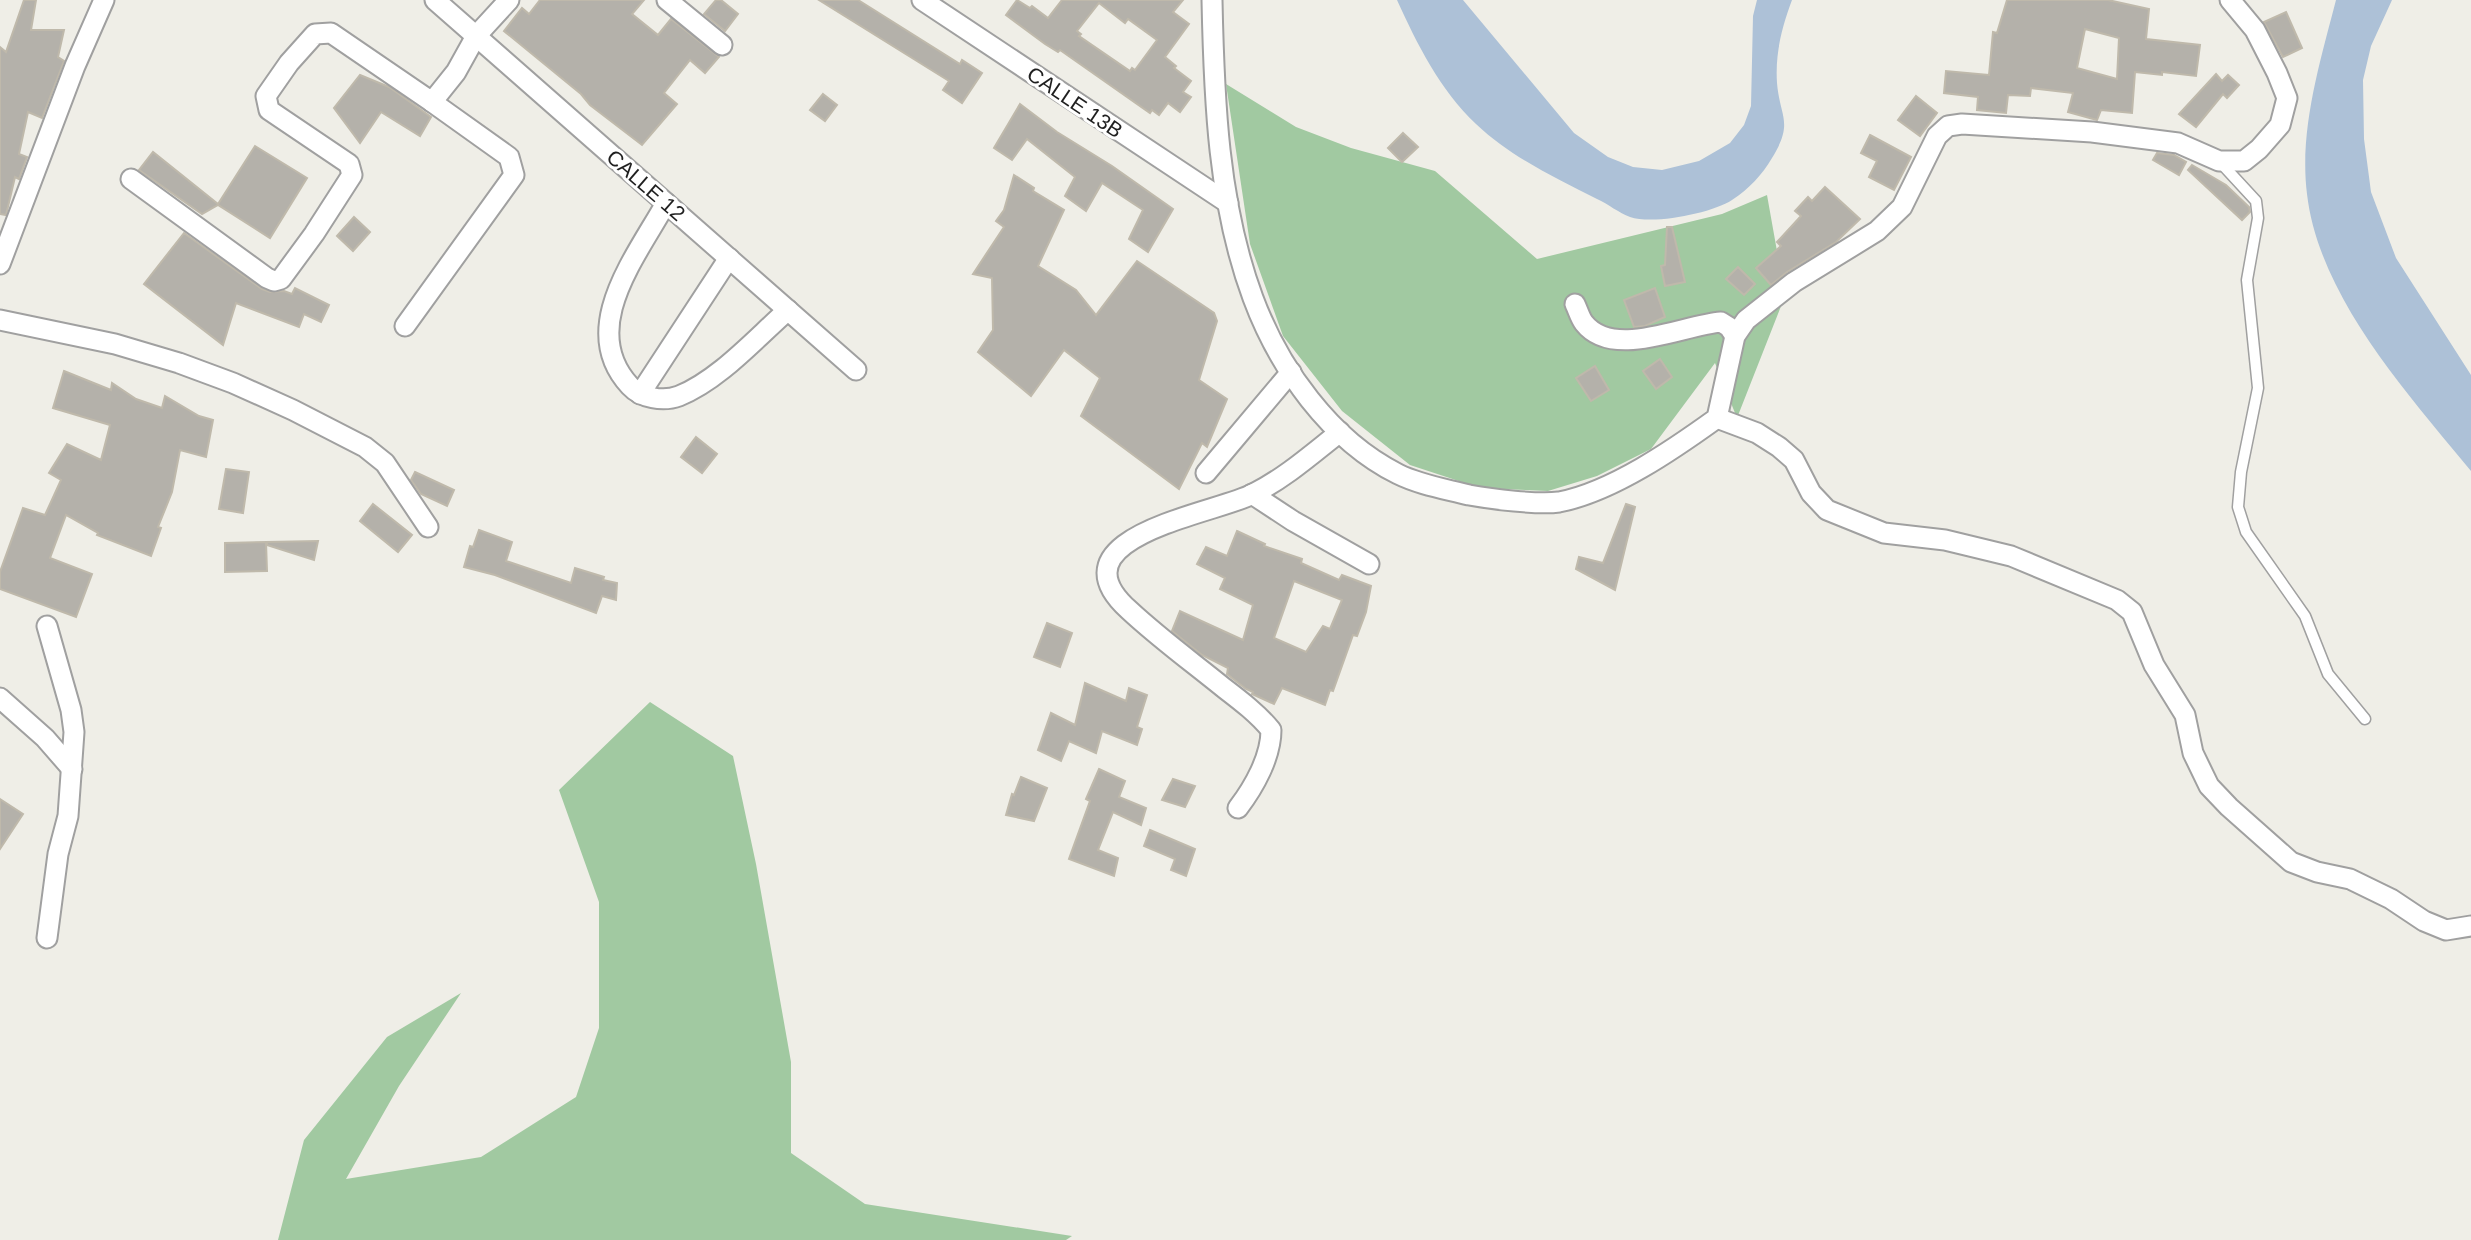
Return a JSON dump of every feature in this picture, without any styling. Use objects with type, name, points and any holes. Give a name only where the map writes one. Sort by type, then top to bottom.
[{"type":"street","points":[[0,264],[79,55],[104,0]]},
{"type":"street","name":"CALLE 12","points":[[435,0],[856,370]]},
{"type":"street","points":[[432,102],[456,72],[476,36],[509,0]]},
{"type":"street","points":[[667,0],[722,45]]},
{"type":"street","name":"CALLE 13B","points":[[922,0],[1228,203]]},
{"type":"street","points":[[1212,0],[1213,83],[1228,203],[1253,297],[1291,372],[1340,432],[1369,457],[1400,475],[1434,487],[1491,500],[1558,502],[1609,485],[1683,442],[1717,418],[1734,336],[1746,320],[1794,282],[1877,231],[1902,207],[1937,136],[1948,126],[1962,124],[2092,132],[2178,143],[2219,160],[2244,161],[2259,149],[2280,125],[2287,98],[2255,30],[2230,0]]},
{"type":"street","points":[[131,178],[267,278],[274,281],[281,279],[352,175],[349,164],[269,110],[266,96],[289,63],[315,34],[331,33],[509,157],[514,175],[405,326]]},
{"type":"street","points":[[666,203],[611,304],[607,334],[610,356],[629,385],[640,394],[657,398],[675,397],[692,390],[716,373],[788,310]]},
{"type":"street","points":[[640,394],[729,258]]},
{"type":"street","points":[[1575,304],[1584,323],[1595,333],[1614,340],[1642,339],[1721,323],[1729,327],[1734,336]]},
{"type":"street","points":[[0,320],[115,344],[179,363],[293,410],[365,447],[385,463],[428,527]]},
{"type":"street","points":[[1206,473],[1291,372]]},
{"type":"street","points":[[1717,418],[1757,433],[1779,447],[1794,460],[1811,493],[1827,510],[1884,533],[1945,540],[2011,556],[2118,600],[2132,612],[2154,665],[2185,715],[2193,753],[2208,786],[2229,807],[2291,862],[2317,872],[2350,879],[2446,930],[2471,926]]},
{"type":"street","points":[[1238,808],[1250,793],[1271,744],[1271,730],[1248,707],[1127,609],[1109,587],[1106,570],[1114,554],[1135,537],[1170,520],[1252,494],[1288,472],[1340,432]]},
{"type":"street","points":[[1252,494],[1369,565]]},
{"type":"street","points":[[47,626],[71,710],[74,732],[68,817],[58,854],[47,938]]},
{"type":"street","points":[[0,698],[45,738],[72,769]]},
{"type":"lane","points":[[2219,160],[2256,201],[2258,218],[2247,280],[2258,388],[2241,472],[2238,507],[2246,532],[2305,616],[2328,674],[2365,719]]},
{"type":"green space","points":[[1226,84],[1296,127],[1351,148],[1435,171],[1537,259],[1722,214],[1767,195],[1785,296],[1737,418],[1715,363],[1651,449],[1597,476],[1548,491],[1480,488],[1410,465],[1342,411],[1283,336],[1250,244]]},
{"type":"green space","points":[[650,702],[733,756],[756,864],[791,1062],[791,1153],[865,1204],[1072,1236],[1066,1240],[278,1240],[304,1140],[387,1037],[461,993],[399,1086],[346,1179],[481,1157],[576,1097],[599,1028],[599,902],[559,790]]},
{"type":"water","points":[[1397,0],[1463,0],[1574,133],[1608,157],[1633,167],[1662,170],[1699,161],[1730,143],[1744,125],[1751,106],[1753,16],[1757,0],[1792,0],[1782,30],[1777,61],[1777,83],[1784,120],[1779,146],[1764,170],[1749,186],[1723,205],[1668,219],[1630,217],[1534,166],[1504,147],[1476,124],[1440,81],[1421,50]]},
{"type":"water","points":[[2336,0],[2392,0],[2371,46],[2363,80],[2364,139],[2371,192],[2396,258],[2471,375],[2471,471],[2420,410],[2370,342],[2329,270],[2315,232],[2305,170],[2308,121]]},
{"type":"building","points":[[24,0],[36,0],[31,30],[64,30],[58,57],[64,61],[42,118],[28,112],[19,154],[27,157],[19,179],[15,177],[6,215],[0,214],[0,47],[6,52]]},
{"type":"building","points":[[540,0],[644,0],[632,14],[658,35],[671,19],[719,57],[705,73],[690,60],[664,93],[677,104],[642,145],[590,105],[581,94],[504,31],[522,8],[529,14]]},
{"type":"building","points":[[716,0],[721,0],[738,14],[725,31],[704,14]]},
{"type":"building","points":[[819,0],[858,0],[960,64],[962,60],[982,73],[962,103],[943,90],[949,81]]},
{"type":"building","points":[[1017,0],[1030,8],[1032,6],[1048,18],[1062,0],[1183,0],[1173,12],[1189,24],[1165,57],[1191,81],[1183,92],[1191,97],[1180,112],[1168,103],[1159,115],[1152,110],[1150,113],[1006,15]],"holes":[[[1099,3],[1125,23],[1128,19],[1157,40],[1135,70],[1132,68],[1130,71],[1079,36],[1081,34],[1077,31]]]},
{"type":"building","points":[[2007,0],[2108,0],[2149,9],[2146,39],[2200,45],[2196,76],[2135,72],[2132,113],[2101,110],[2097,120],[2068,112],[2073,93],[2031,88],[2030,96],[2008,95],[2006,113],[1977,110],[1978,97],[1944,93],[1946,71],[1989,75],[1993,32],[1997,33]],"holes":[[[2085,29],[2119,38],[2117,79],[2077,68]]]},
{"type":"building","points":[[2286,12],[2302,48],[2283,57],[2264,22]]},
{"type":"building","points":[[2216,74],[2222,81],[2228,75],[2239,85],[2227,98],[2223,94],[2196,127],[2179,114]]},
{"type":"building","points":[[360,75],[389,87],[431,117],[420,136],[381,112],[360,143],[334,108]]},
{"type":"building","points":[[823,94],[837,105],[825,121],[810,110]]},
{"type":"building","points":[[1916,96],[1937,113],[1920,136],[1898,120]]},
{"type":"building","points":[[1020,104],[1057,132],[1173,209],[1148,252],[1129,239],[1143,210],[1102,183],[1086,211],[1065,196],[1075,177],[1027,139],[1012,160],[994,148]]},
{"type":"building","points":[[1403,133],[1418,147],[1402,162],[1388,148]]},
{"type":"building","points":[[1870,135],[1911,157],[1894,190],[1869,177],[1877,161],[1861,153]]},
{"type":"building","points":[[255,146],[307,178],[270,238],[218,205],[202,214],[139,170],[153,152],[218,204]]},
{"type":"building","points":[[2157,153],[2174,155],[2186,162],[2179,175],[2153,160]]},
{"type":"building","points":[[2192,165],[2226,185],[2249,207],[2250,212],[2242,220],[2188,170]]},
{"type":"building","points":[[1014,175],[1034,188],[1033,191],[1064,210],[1038,266],[1076,290],[1096,315],[1137,261],[1214,313],[1217,321],[1199,380],[1227,399],[1207,447],[1202,443],[1179,489],[1081,416],[1100,378],[1064,350],[1031,396],[978,352],[993,330],[992,278],[973,274],[1004,227],[996,221],[1004,210]]},
{"type":"building","points":[[1825,187],[1860,219],[1836,242],[1771,285],[1756,268],[1781,246],[1777,242],[1801,216],[1795,211],[1808,197],[1812,201]]},
{"type":"building","points":[[354,217],[370,232],[353,251],[337,236]]},
{"type":"building","points":[[1667,227],[1672,227],[1685,282],[1665,286],[1661,266],[1665,265]]},
{"type":"building","points":[[184,233],[262,289],[292,294],[295,288],[329,305],[321,322],[304,314],[299,327],[236,303],[223,345],[144,284]]},
{"type":"building","points":[[1738,267],[1755,284],[1744,295],[1726,279]]},
{"type":"building","points":[[1655,288],[1665,317],[1645,326],[1634,327],[1624,300]]},
{"type":"building","points":[[1660,359],[1672,377],[1656,389],[1643,371]]},
{"type":"building","points":[[1595,366],[1609,390],[1591,401],[1576,378]]},
{"type":"building","points":[[64,371],[111,390],[112,383],[136,399],[162,408],[165,396],[199,416],[213,420],[206,457],[180,450],[172,492],[158,527],[161,528],[151,556],[97,535],[98,533],[66,515],[50,558],[92,574],[76,617],[0,589],[0,572],[23,508],[45,515],[61,480],[49,473],[67,444],[101,460],[110,425],[53,408]]},
{"type":"building","points":[[696,437],[717,454],[702,473],[681,457]]},
{"type":"building","points":[[226,469],[249,472],[243,513],[219,509]]},
{"type":"building","points":[[415,472],[454,490],[447,506],[421,494],[411,480]]},
{"type":"building","points":[[373,504],[412,535],[398,552],[360,521]]},
{"type":"building","points":[[1626,504],[1635,507],[1615,590],[1576,569],[1579,557],[1603,563]]},
{"type":"building","points":[[479,530],[512,542],[506,561],[571,583],[575,568],[617,583],[616,600],[602,596],[596,613],[495,575],[464,567],[470,546],[473,547]]},
{"type":"building","points":[[1237,531],[1265,544],[1264,546],[1302,559],[1301,563],[1339,580],[1342,575],[1371,586],[1366,612],[1357,636],[1353,635],[1333,691],[1330,690],[1325,705],[1282,688],[1274,704],[1252,694],[1253,692],[1227,674],[1228,668],[1202,655],[1172,631],[1180,611],[1243,640],[1253,605],[1220,589],[1225,578],[1197,564],[1206,547],[1227,556]],"holes":[[[1294,581],[1342,600],[1330,629],[1323,626],[1306,652],[1274,638]]]},
{"type":"building","points":[[318,541],[314,560],[267,545],[267,542]]},
{"type":"building","points":[[266,542],[267,571],[225,572],[225,543]]},
{"type":"building","points":[[1047,623],[1072,633],[1060,667],[1034,657]]},
{"type":"building","points":[[1085,683],[1126,701],[1129,688],[1147,695],[1137,727],[1142,729],[1137,745],[1102,731],[1096,753],[1069,741],[1061,761],[1038,750],[1051,713],[1075,725]]},
{"type":"building","points":[[1099,769],[1125,781],[1119,797],[1146,808],[1141,825],[1113,812],[1098,850],[1118,858],[1114,876],[1069,859],[1090,801],[1086,799]]},
{"type":"building","points":[[1021,777],[1047,788],[1034,821],[1006,815],[1012,794],[1014,795]]},
{"type":"building","points":[[1173,779],[1195,786],[1185,807],[1162,800]]},
{"type":"building","points":[[0,799],[23,814],[0,849]]},
{"type":"building","points":[[1150,830],[1195,849],[1186,876],[1171,870],[1175,859],[1144,846]]}]
